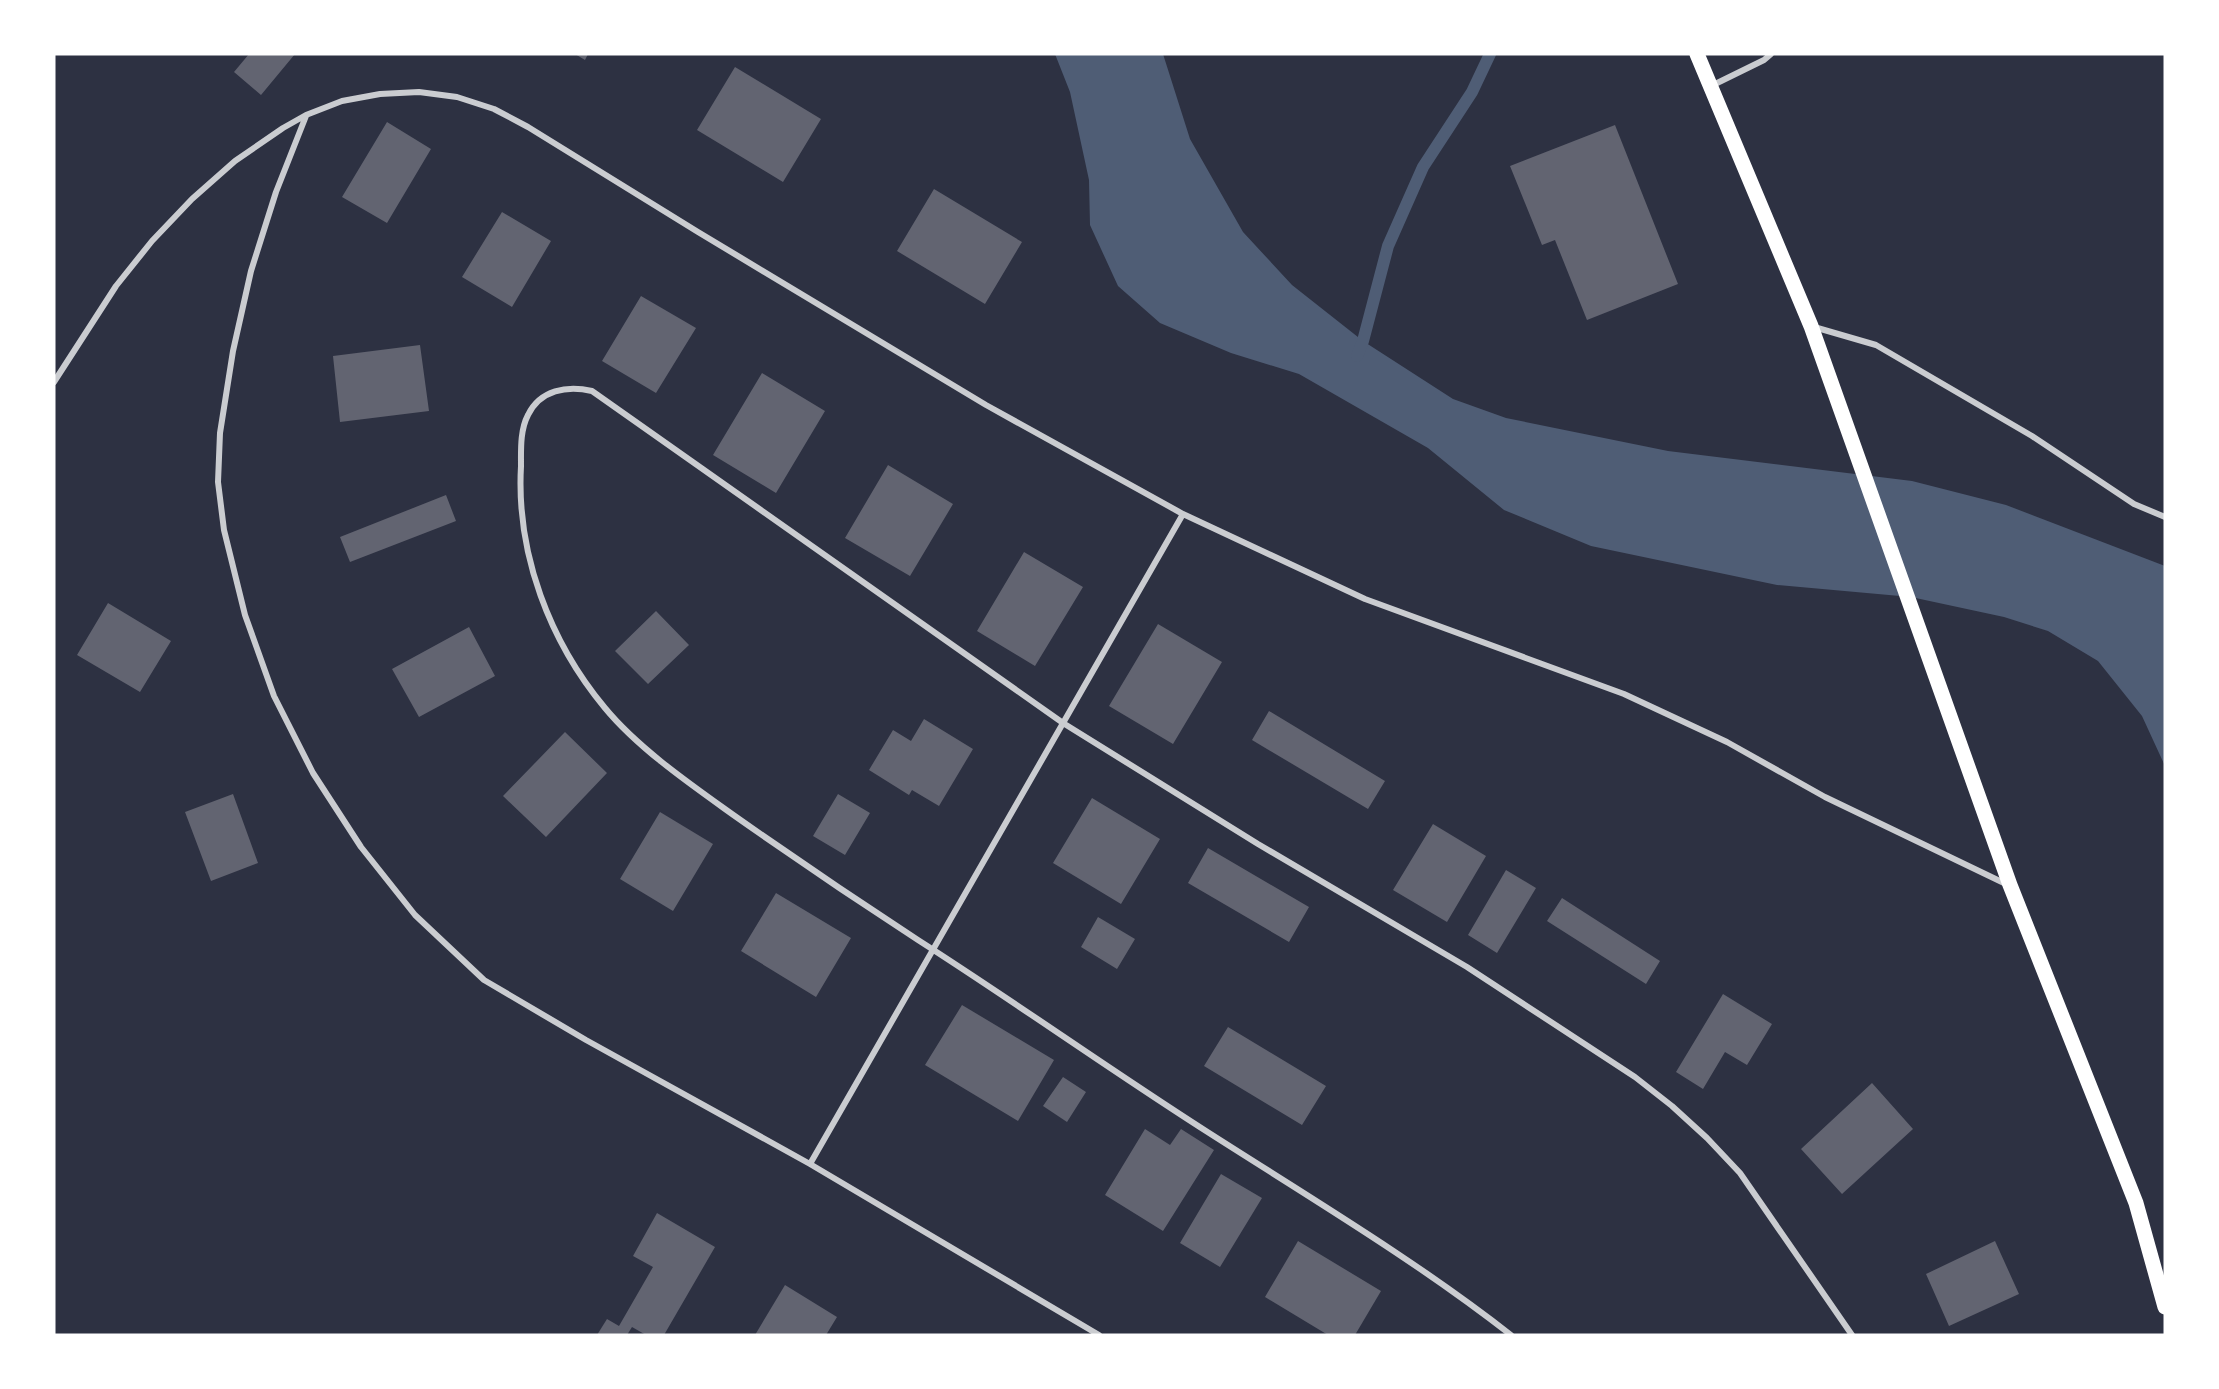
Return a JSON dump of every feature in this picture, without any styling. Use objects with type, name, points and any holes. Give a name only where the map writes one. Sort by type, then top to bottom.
[{"type":"main road","points":[[1697,54],[1811,326],[2010,885],[2136,1203],[2165,1307]]},
{"type":"street","points":[[1710,87],[1764,60],[1771,54]]},
{"type":"street","points":[[54,382],[117,286],[152,241],[192,199],[236,161],[283,128],[306,115],[342,101],[380,93],[419,92],[457,98],[494,109],[528,127],[986,405],[1183,514],[1365,598],[1624,694],[1727,742],[1825,797],[2010,885]]},
{"type":"street","points":[[306,115],[276,192],[251,271],[233,351],[220,433],[218,482],[224,530],[245,615],[274,696],[313,773],[361,847],[415,915],[484,980],[586,1040],[810,1164],[1100,1335]]},
{"type":"street","points":[[1811,326],[1876,345],[2032,436],[2134,504],[2165,517]]},
{"type":"street","points":[[1511,1335],[1483,1313],[1358,1227],[1204,1130],[933,949],[819,876],[705,795],[650,752],[607,710],[571,662],[544,608],[527,550],[519,491],[522,431],[535,403],[561,388],[577,387],[592,391],[1063,723],[1258,844],[1467,967],[1635,1077],[1707,1138],[1740,1173],[1852,1335]]},
{"type":"street","points":[[810,1164],[1183,514]]},
{"type":"water","points":[[1055,54],[1163,54],[1190,139],[1243,232],[1292,285],[1363,341],[1453,399],[1506,418],[1668,451],[1912,481],[2006,505],[2165,566],[2165,766],[2142,716],[2098,661],[2048,631],[2004,617],[1911,597],[1777,585],[1591,546],[1504,510],[1428,448],[1299,374],[1231,353],[1160,323],[1118,286],[1090,225],[1089,180],[1070,92]]},
{"type":"building","points":[[249,54],[295,54],[261,95],[234,72]]},
{"type":"building","points":[[575,54],[588,54],[585,60]]},
{"type":"building","points":[[735,67],[821,119],[783,182],[697,130]]},
{"type":"building","points":[[387,122],[431,149],[387,223],[342,197]]},
{"type":"building","points":[[1615,125],[1678,284],[1587,320],[1555,240],[1542,245],[1510,166]]},
{"type":"building","points":[[934,189],[1022,242],[985,304],[897,251]]},
{"type":"building","points":[[502,212],[551,241],[512,307],[462,277]]},
{"type":"building","points":[[641,296],[696,328],[656,393],[602,361]]},
{"type":"building","points":[[420,345],[429,411],[340,422],[333,356]]},
{"type":"building","points":[[762,373],[825,411],[776,493],[713,455]]},
{"type":"building","points":[[888,465],[953,504],[910,576],[845,538]]},
{"type":"building","points":[[446,495],[456,521],[350,562],[340,537]]},
{"type":"building","points":[[1024,552],[1083,587],[1035,666],[977,631]]},
{"type":"building","points":[[108,603],[171,641],[140,692],[77,655]]},
{"type":"building","points":[[656,611],[689,645],[648,684],[615,651]]},
{"type":"building","points":[[1158,624],[1222,662],[1173,744],[1109,706]]},
{"type":"building","points":[[469,627],[495,676],[419,717],[392,669]]},
{"type":"building","points":[[1269,711],[1385,781],[1368,809],[1252,740]]},
{"type":"building","points":[[924,719],[973,749],[939,806],[912,790],[909,795],[869,770],[893,730],[911,741]]},
{"type":"building","points":[[565,732],[607,773],[546,837],[503,796]]},
{"type":"building","points":[[233,794],[258,863],[211,881],[185,812]]},
{"type":"building","points":[[838,794],[870,813],[845,855],[813,836]]},
{"type":"building","points":[[1092,798],[1160,839],[1121,904],[1053,863]]},
{"type":"building","points":[[660,812],[713,844],[673,911],[620,879]]},
{"type":"building","points":[[1433,824],[1486,856],[1447,922],[1393,890]]},
{"type":"building","points":[[1208,848],[1309,907],[1289,942],[1188,883]]},
{"type":"building","points":[[1506,870],[1536,888],[1497,953],[1468,935]]},
{"type":"building","points":[[776,893],[851,938],[816,997],[741,951]]},
{"type":"building","points":[[1562,898],[1660,961],[1646,984],[1547,921]]},
{"type":"building","points":[[1098,917],[1135,939],[1117,969],[1081,947]]},
{"type":"building","points":[[1723,994],[1772,1024],[1747,1065],[1725,1052],[1703,1089],[1676,1072]]},
{"type":"building","points":[[962,1005],[1054,1060],[1018,1121],[925,1065]]},
{"type":"building","points":[[1228,1027],[1326,1086],[1302,1125],[1204,1066]]},
{"type":"building","points":[[1063,1077],[1086,1092],[1067,1122],[1043,1106]]},
{"type":"building","points":[[1872,1083],[1913,1129],[1842,1194],[1801,1149]]},
{"type":"building","points":[[1145,1129],[1170,1145],[1181,1129],[1214,1150],[1163,1231],[1105,1195]]},
{"type":"building","points":[[1221,1174],[1262,1198],[1220,1267],[1180,1243]]},
{"type":"building","points":[[657,1213],[715,1247],[664,1335],[646,1335],[632,1327],[627,1335],[597,1335],[607,1319],[619,1326],[653,1267],[633,1256]]},
{"type":"building","points":[[1298,1241],[1381,1291],[1355,1335],[1328,1335],[1265,1297]]},
{"type":"building","points":[[1995,1241],[2019,1294],[1949,1326],[1926,1274]]},
{"type":"building","points":[[785,1285],[837,1317],[826,1335],[755,1335]]},
{"type":"waterway","points":[[1357,356],[1388,246],[1423,167],[1472,92],[1490,54]]}]
